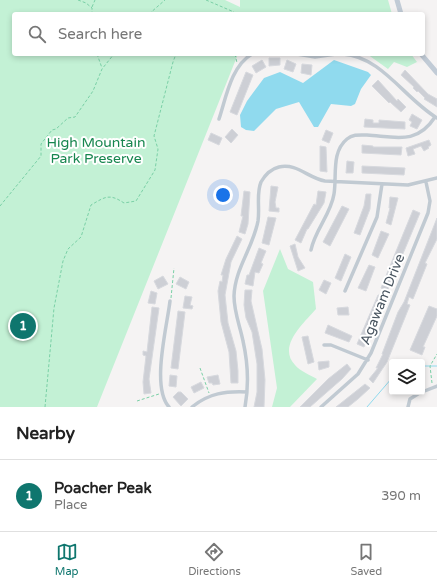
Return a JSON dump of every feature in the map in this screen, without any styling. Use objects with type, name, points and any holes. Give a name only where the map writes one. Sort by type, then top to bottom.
[{"type":"main road","points":[[397,0],[400,12]]},
{"type":"main road","points":[[423,56],[437,73]]},
{"type":"street","points":[[219,119],[238,67],[250,56]]},
{"type":"street","points":[[309,56],[322,56]]},
{"type":"street","points":[[311,250],[313,241],[331,205],[335,192],[338,152],[342,144],[349,137],[357,135],[413,137],[426,129],[436,117],[417,105],[372,63],[354,56]]},
{"type":"street","points":[[245,407],[247,392],[247,364],[235,311],[235,288],[240,265],[256,229],[259,212],[258,192],[261,183],[270,171],[285,166],[300,169],[320,180],[382,184],[408,185],[426,182],[437,178]]},
{"type":"street","name":"Agawam Drive","points":[[321,407],[355,376],[368,360],[428,213],[430,195],[426,182]]},
{"type":"street","points":[[345,291],[377,217],[382,184]]},
{"type":"street","points":[[169,407],[161,394],[160,373],[170,301]]},
{"type":"street","points":[[324,345],[331,345],[368,360]]},
{"type":"street","points":[[425,391],[437,386]]},
{"type":"street","points":[[192,407],[210,396],[223,392],[247,392]]},
{"type":"street","points":[[408,407],[410,399],[417,395]]},
{"type":"path","points":[[78,0],[86,3],[92,8]]},
{"type":"path","points":[[92,12],[95,0]]},
{"type":"path","points":[[151,12],[165,0]]},
{"type":"path","points":[[206,0],[234,12]]},
{"type":"path","points":[[98,56],[102,69]]},
{"type":"path","points":[[0,206],[41,156],[41,144],[52,130],[56,129],[68,118],[75,116],[88,99],[102,69],[112,56]]},
{"type":"path","points":[[46,407],[54,308],[63,261],[68,249],[81,237],[91,205],[105,197],[115,198],[124,203],[136,201],[155,170],[158,149],[154,136],[175,56]]},
{"type":"path","points":[[235,56],[238,67]]},
{"type":"path","points":[[170,301],[174,268]]},
{"type":"path","points":[[432,388],[430,366],[437,354]]},
{"type":"path","points":[[200,368],[210,396]]},
{"type":"path","points":[[137,401],[161,394]]},
{"type":"green space","name":"High Mountain Park Preserve","points":[[0,0],[225,0],[240,7],[240,0],[388,0],[391,12],[12,12],[12,56],[237,56],[97,407],[0,407]]},
{"type":"green space","points":[[370,56],[412,56],[417,62],[407,67],[394,62],[388,69]]},
{"type":"green space","points":[[280,249],[288,269],[313,282],[316,309],[294,335],[289,350],[290,358],[295,365],[302,371],[317,379],[290,407],[272,407],[277,388],[263,291]]},
{"type":"water","points":[[334,60],[368,72],[371,75],[361,89],[355,104],[351,106],[331,104],[318,127],[314,127],[299,102],[276,109],[254,131],[246,130],[241,127],[240,115],[247,101],[264,78],[280,72],[303,83]]},
{"type":"building","points":[[269,58],[280,58],[280,65],[269,66]]},
{"type":"building","points":[[262,60],[266,67],[256,73],[252,66]]},
{"type":"building","points":[[287,60],[296,64],[293,72],[284,69]]},
{"type":"building","points":[[302,64],[312,65],[311,75],[301,73]]},
{"type":"building","points":[[405,70],[428,94],[437,99],[437,107],[424,99],[425,98],[418,91],[417,92],[413,88],[414,87],[401,75]]},
{"type":"building","points":[[246,72],[253,75],[237,115],[230,112]]},
{"type":"building","points":[[378,80],[397,101],[398,99],[406,107],[401,112],[390,102],[389,103],[372,86]]},
{"type":"building","points":[[412,114],[422,120],[417,129],[410,126],[412,122],[409,120]]},
{"type":"building","points":[[365,119],[373,120],[373,123],[379,123],[379,120],[405,122],[405,129],[364,127]]},
{"type":"building","points":[[232,129],[238,135],[231,143],[225,137]]},
{"type":"building","points":[[326,130],[333,133],[329,143],[322,140]]},
{"type":"building","points":[[211,133],[222,138],[219,145],[208,140]]},
{"type":"building","points":[[429,140],[431,145],[428,147],[429,148],[424,151],[421,146],[413,149],[415,154],[408,156],[406,148]]},
{"type":"building","points":[[362,145],[373,147],[402,147],[401,155],[362,153]]},
{"type":"building","points":[[320,146],[326,147],[327,172],[320,171]]},
{"type":"building","points":[[347,161],[354,162],[353,173],[346,173]]},
{"type":"building","points":[[362,166],[405,168],[404,175],[362,173]]},
{"type":"building","points":[[271,186],[278,187],[275,202],[276,208],[279,208],[279,212],[269,211]]},
{"type":"building","points":[[244,191],[250,192],[248,224],[245,234],[239,232],[243,216],[241,216]]},
{"type":"building","points":[[318,191],[326,192],[324,203],[307,229],[301,243],[295,240],[314,204],[316,205]]},
{"type":"building","points":[[366,194],[371,194],[370,209],[360,235],[354,233],[364,206]]},
{"type":"building","points":[[390,197],[398,198],[391,225],[386,223],[390,208]]},
{"type":"building","points":[[342,206],[349,209],[330,246],[323,242]]},
{"type":"building","points":[[413,210],[420,213],[364,347],[357,344],[378,295],[381,295],[383,289],[381,288]]},
{"type":"building","points":[[268,217],[276,218],[269,245],[262,243]]},
{"type":"building","points":[[437,218],[437,239],[425,263],[427,264],[413,299],[409,297],[407,304],[410,305],[387,362],[373,383],[369,379],[378,368],[376,368],[383,354],[398,312],[404,302]]},
{"type":"building","points":[[381,231],[389,234],[378,258],[372,255]]},
{"type":"building","points":[[237,236],[242,239],[231,262],[225,295],[228,323],[236,351],[238,371],[238,383],[231,383],[229,352],[221,322],[218,291],[220,281],[222,282],[223,275],[221,275],[226,259]]},
{"type":"building","points":[[295,244],[298,257],[305,268],[298,271],[290,246]]},
{"type":"building","points":[[259,248],[266,251],[261,263],[263,264],[259,273],[255,272],[253,286],[245,284],[247,275],[249,275]]},
{"type":"building","points":[[345,254],[351,257],[341,281],[335,278]]},
{"type":"building","points":[[369,265],[375,267],[366,291],[358,288]]},
{"type":"building","points":[[163,276],[168,284],[158,289],[154,281]]},
{"type":"building","points":[[180,277],[189,282],[186,289],[176,284]]},
{"type":"building","points":[[324,280],[331,283],[326,294],[319,290]]},
{"type":"building","points":[[245,290],[252,290],[251,301],[262,349],[265,380],[264,407],[254,407],[257,392],[257,364],[252,332],[246,318],[244,305]]},
{"type":"building","points":[[151,291],[157,293],[155,304],[148,303]]},
{"type":"building","points":[[185,296],[192,297],[190,305],[193,306],[192,309],[183,308]]},
{"type":"building","points":[[429,306],[437,309],[437,316],[423,347],[425,347],[422,355],[410,350]]},
{"type":"building","points":[[152,307],[159,308],[149,379],[151,393],[144,394],[143,382],[146,356],[143,355],[143,351],[147,352]]},
{"type":"building","points":[[348,307],[349,315],[338,315],[337,308]]},
{"type":"building","points":[[178,311],[185,312],[178,369],[171,368]]},
{"type":"building","points":[[328,325],[352,336],[349,342],[325,333]]},
{"type":"building","points":[[308,336],[314,362],[308,364],[302,337]]},
{"type":"building","points":[[329,361],[329,367],[319,370],[318,362]]},
{"type":"building","points":[[347,364],[351,369],[342,379],[310,407],[300,407],[328,379]]},
{"type":"building","points":[[170,375],[177,376],[176,387],[169,386]]},
{"type":"building","points":[[218,375],[220,384],[213,385],[212,383],[209,383],[207,377]]},
{"type":"building","points":[[201,382],[204,388],[194,393],[191,387]]},
{"type":"building","points":[[365,384],[370,388],[348,407],[336,407]]},
{"type":"building","points":[[178,392],[181,392],[188,399],[181,406],[173,397]]},
{"type":"waterway","points":[[425,366],[437,366]]},
{"type":"waterway","points":[[367,407],[389,381]]},
{"type":"place","name":"Poacher Peak","points":[[23,326]]}]
